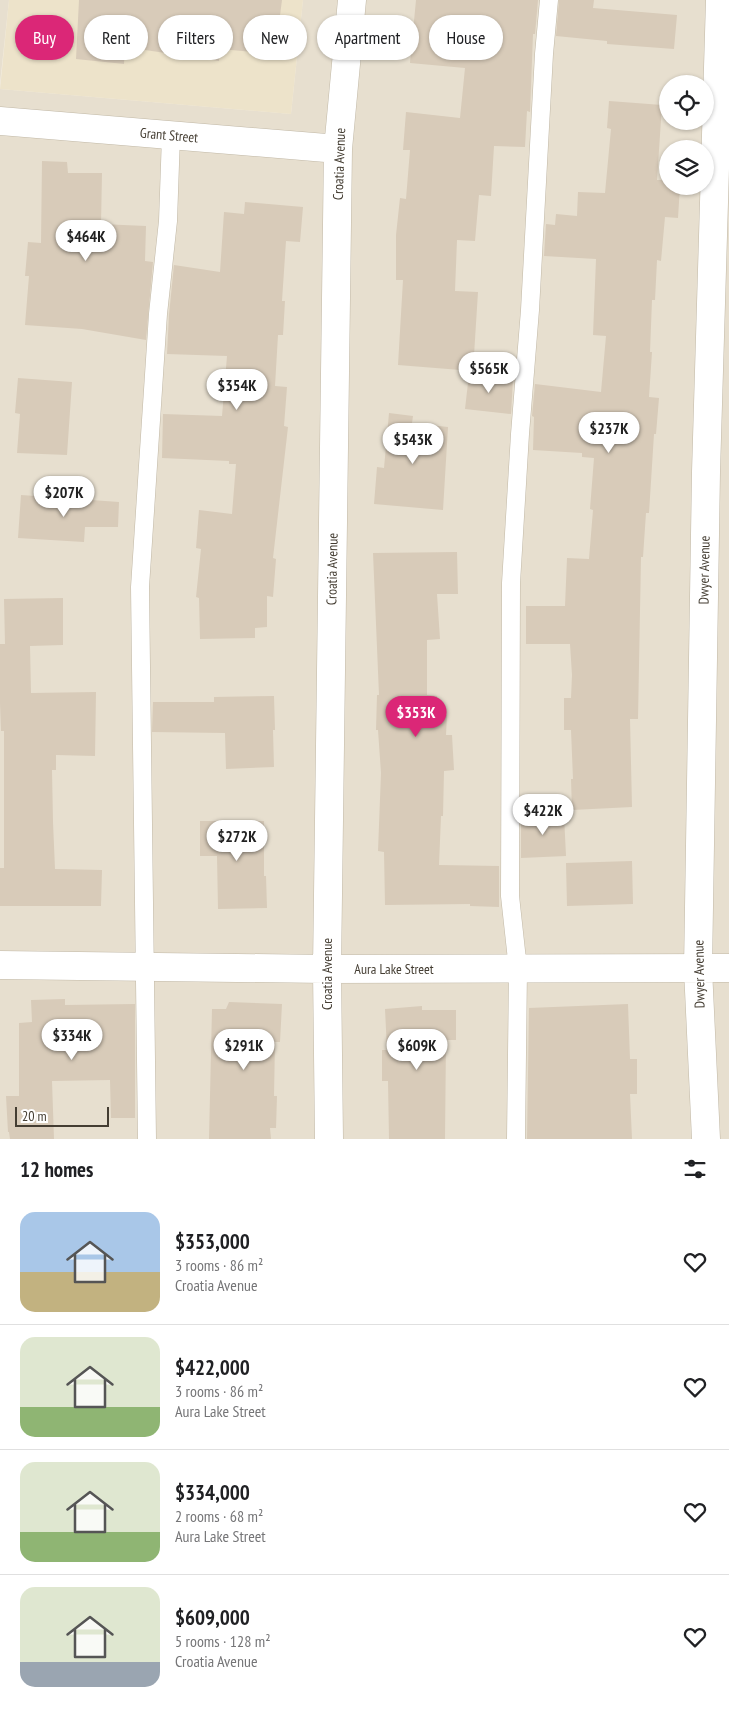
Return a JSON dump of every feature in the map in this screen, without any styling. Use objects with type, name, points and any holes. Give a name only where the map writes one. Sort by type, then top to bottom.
[{"type":"street","name":"Croatia Avenue","points":[[329,1139],[326,969],[338,149],[352,0]]},
{"type":"street","name":"Dwyer Avenue","points":[[706,1139],[698,969],[706,472],[720,0]]},
{"type":"street","name":"Grant Street","points":[[0,121],[338,149]]},
{"type":"street","name":"Aura Lake Street","points":[[0,965],[326,969],[729,968]]},
{"type":"lane","points":[[516,1139],[518,969],[510,896],[511,583],[549,0]]},
{"type":"lane","points":[[147,1139],[140,588],[158,314],[168,220],[171,136]]},
{"type":"shaded area","points":[[0,0],[9,0],[0,83]]},
{"type":"shaded area","points":[[9,0],[303,0],[301,15],[243,15],[243,60],[297,60],[291,114],[0,89]]},
{"type":"shaded area","points":[[303,0],[729,0],[729,1139],[0,1139],[0,89],[291,114],[297,60],[307,60],[307,15],[301,15]]},
{"type":"building","points":[[79,0],[282,0],[280,15],[243,15],[243,51],[233,50],[233,15],[158,15],[158,52],[148,50],[148,15],[84,15],[84,60],[76,59]]},
{"type":"building","points":[[416,0],[538,0],[535,34],[533,34],[530,112],[527,111],[525,147],[494,146],[491,196],[479,195],[475,241],[457,240],[455,291],[478,292],[473,371],[398,365],[403,280],[396,280],[396,235],[400,198],[406,199],[410,150],[403,150],[406,112],[460,118],[465,68],[410,63],[410,60],[419,60],[419,15],[415,15]]},
{"type":"building","points":[[559,0],[594,0],[593,8],[677,15],[674,49],[607,44],[607,41],[556,36]]},
{"type":"building","points":[[86,60],[124,60],[124,64]]},
{"type":"building","points":[[609,101],[659,105],[660,130],[657,180],[659,180],[659,195],[679,195],[678,218],[665,217],[661,261],[657,260],[655,300],[652,300],[650,352],[652,352],[649,397],[659,398],[656,434],[654,434],[649,513],[646,513],[643,557],[641,557],[638,719],[630,719],[632,807],[572,810],[571,730],[564,730],[564,698],[571,698],[570,644],[526,644],[526,606],[565,606],[567,558],[589,559],[593,510],[590,509],[594,458],[582,457],[582,453],[533,450],[534,417],[532,416],[535,384],[601,392],[606,336],[593,335],[596,259],[544,256],[546,224],[555,225],[556,214],[577,216],[578,192],[605,193],[611,129],[607,128]]},
{"type":"building","points":[[42,161],[67,162],[68,173],[102,173],[101,224],[146,226],[145,261],[153,262],[146,340],[82,329],[25,325],[29,276],[25,276],[28,242],[41,243]]},
{"type":"building","points":[[245,202],[303,207],[300,242],[286,241],[282,301],[285,301],[283,335],[278,335],[275,386],[287,387],[284,426],[288,427],[273,558],[276,559],[273,597],[267,596],[267,627],[255,628],[255,638],[200,639],[199,598],[196,597],[201,549],[196,548],[199,510],[232,514],[236,464],[229,464],[229,461],[162,458],[163,414],[222,416],[227,356],[167,354],[174,265],[220,272],[224,212],[244,214]]},
{"type":"building","points":[[469,374],[513,379],[511,414],[465,409]]},
{"type":"building","points":[[18,378],[72,382],[67,455],[17,453],[20,414],[15,413]]},
{"type":"building","points":[[389,413],[413,416],[412,423],[448,427],[443,510],[374,504],[377,467],[384,468]]},
{"type":"building","points":[[21,495],[119,502],[118,527],[85,527],[84,542],[18,538]]},
{"type":"building","points":[[457,552],[458,594],[437,594],[440,639],[427,640],[427,695],[437,696],[437,715],[447,715],[446,735],[452,735],[454,770],[444,771],[439,865],[499,866],[499,907],[470,906],[470,904],[385,905],[384,852],[378,851],[381,773],[378,730],[376,730],[377,695],[379,695],[373,553]]},
{"type":"building","points":[[63,598],[63,645],[30,646],[31,693],[96,692],[95,756],[56,755],[56,770],[52,770],[53,822],[55,869],[102,870],[101,906],[0,906],[0,868],[4,868],[4,731],[1,731],[0,644],[5,644],[4,599]]},
{"type":"building","points":[[274,696],[274,767],[226,769],[225,733],[152,732],[153,702],[214,702],[214,697]]},
{"type":"building","points":[[564,815],[566,856],[521,858],[521,816]]},
{"type":"building","points":[[200,821],[264,821],[264,876],[266,876],[267,908],[218,909],[217,856],[200,856]]},
{"type":"building","points":[[632,861],[633,904],[567,906],[566,863]]},
{"type":"building","points":[[65,999],[65,1005],[135,1004],[135,1118],[111,1118],[110,1080],[52,1081],[54,1139],[10,1139],[6,1096],[19,1096],[19,1023],[32,1022],[31,1000]]},
{"type":"building","points":[[229,1002],[282,1004],[280,1042],[275,1042],[274,1096],[277,1096],[276,1128],[270,1128],[271,1139],[209,1139],[212,1009],[226,1009]]},
{"type":"building","points":[[628,1004],[630,1059],[637,1059],[637,1094],[630,1094],[632,1139],[527,1139],[529,1008]]},
{"type":"building","points":[[422,1006],[422,1010],[456,1010],[456,1040],[446,1040],[445,1139],[389,1139],[388,1081],[382,1081],[382,1050],[387,1050],[385,1009]]}]
